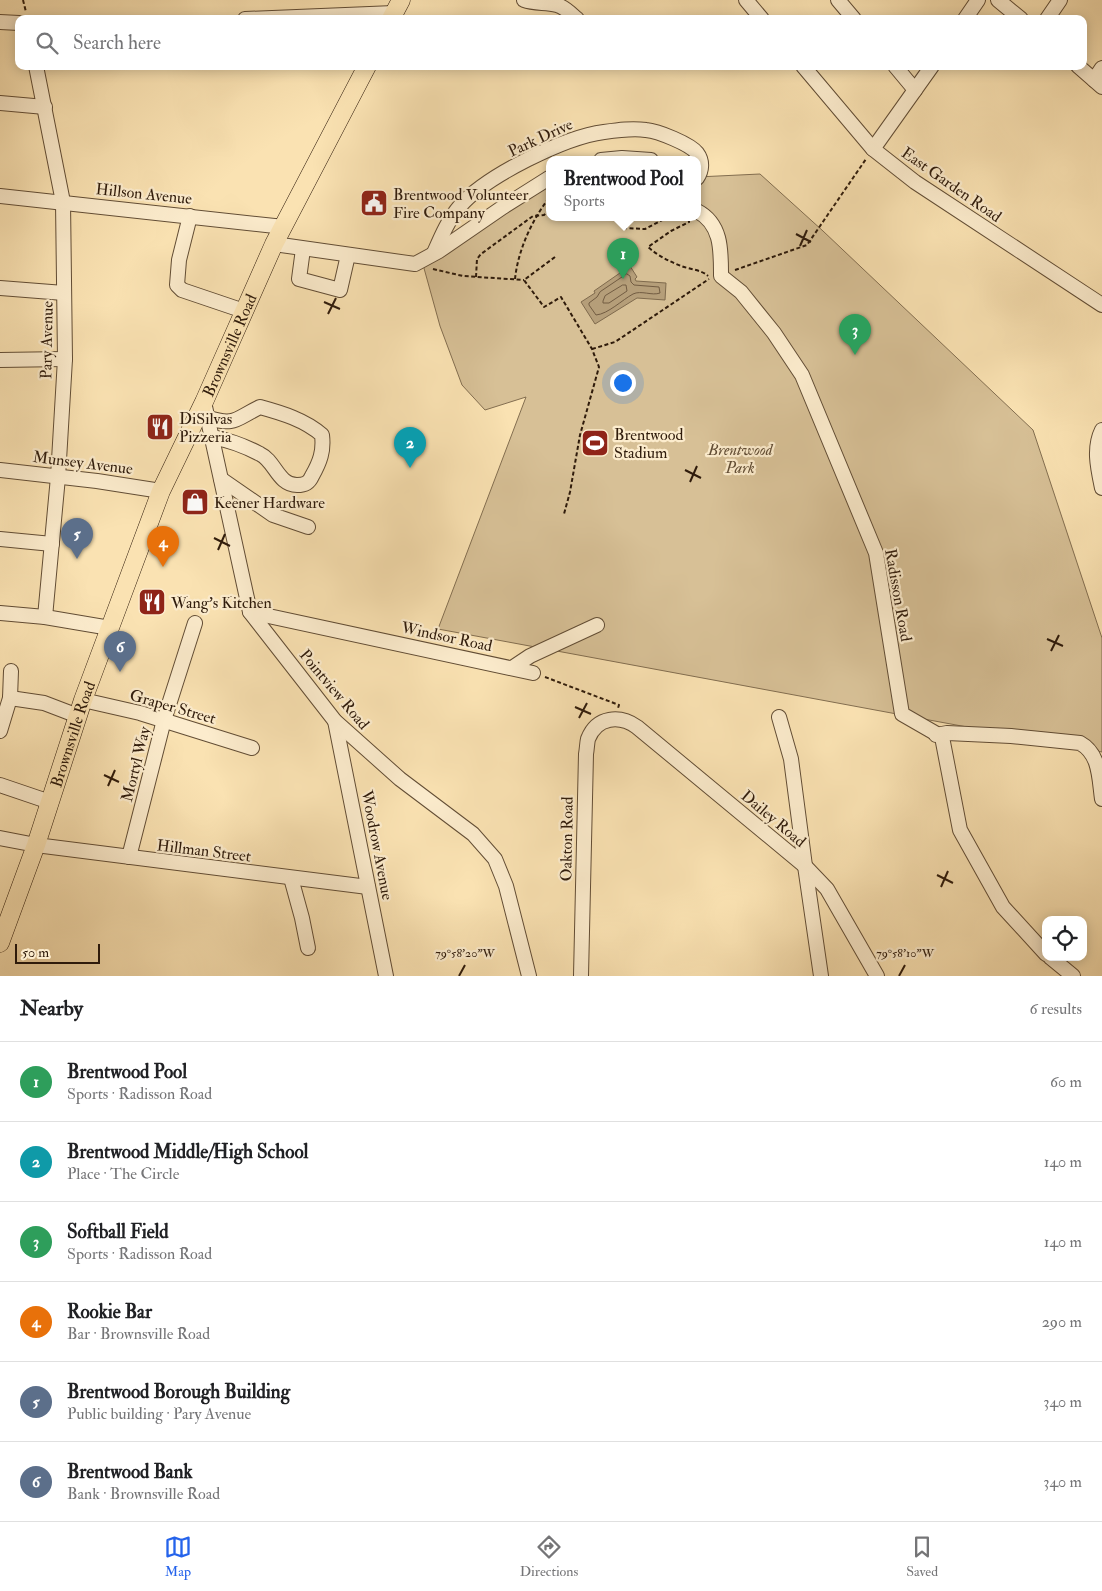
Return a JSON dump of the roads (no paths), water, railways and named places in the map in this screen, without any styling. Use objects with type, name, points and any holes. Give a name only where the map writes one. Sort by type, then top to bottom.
[{"type":"main road","name":"Brownsville Road","points":[[0,943],[36,845],[81,708],[161,490],[206,410],[244,311],[274,244],[365,70]]},
{"type":"street","points":[[524,0],[557,5],[572,15]]},
{"type":"street","points":[[746,0],[759,15]]},
{"type":"street","points":[[838,0],[851,15]]},
{"type":"street","points":[[968,15],[978,0]]},
{"type":"street","points":[[998,0],[1017,15]]},
{"type":"street","points":[[1050,15],[1060,0]]},
{"type":"street","points":[[320,15],[396,11]]},
{"type":"street","points":[[0,22],[15,23]]},
{"type":"street","points":[[1083,70],[1098,83],[1102,68]]},
{"type":"street","name":"Pary Avenue","points":[[37,70],[63,202],[65,359],[58,477],[45,617]]},
{"type":"street","name":"East Garden Road","points":[[806,70],[873,149],[915,182],[1102,305]]},
{"type":"street","points":[[898,70],[916,90]]},
{"type":"street","points":[[873,149],[929,70]]},
{"type":"street","points":[[0,102],[45,107]]},
{"type":"street","name":"Park Drive","points":[[434,253],[452,216],[470,196],[528,159],[559,144],[583,136],[632,129],[658,132],[668,136],[698,156]]},
{"type":"street","points":[[274,244],[414,264],[546,180]]},
{"type":"street","name":"Hillson Avenue","points":[[0,196],[284,226]]},
{"type":"street","name":"Radisson Road","points":[[701,214],[714,225],[719,238],[721,276],[741,292],[769,326],[802,375],[876,553],[902,714],[936,734]]},
{"type":"street","points":[[190,216],[179,260],[177,285],[182,290],[244,311]]},
{"type":"street","points":[[303,249],[299,279],[340,290],[348,255]]},
{"type":"street","points":[[0,288],[64,293]]},
{"type":"street","points":[[0,360],[65,359]]},
{"type":"street","points":[[206,410],[225,423],[238,420],[260,408],[271,410],[313,427],[322,435],[323,447],[320,461],[309,482],[302,485],[293,485],[287,484],[261,454],[212,437]]},
{"type":"street","name":"Pointview Road","points":[[206,410],[250,612],[336,721],[400,780],[473,834],[495,859],[506,886],[529,976]]},
{"type":"street","points":[[1102,430],[1098,440],[1097,460],[1102,488]]},
{"type":"street","name":"Munsey Avenue","points":[[0,470],[161,490]]},
{"type":"street","points":[[221,479],[273,515],[308,527]]},
{"type":"street","points":[[0,539],[52,544]]},
{"type":"street","name":"Windsor Road","points":[[250,612],[533,672]]},
{"type":"street","points":[[0,613],[45,617],[110,628]]},
{"type":"street","name":"Mortyl Way","points":[[129,858],[164,720],[195,623]]},
{"type":"street","points":[[512,668],[530,656],[596,625]]},
{"type":"street","points":[[0,731],[10,698],[11,671]]},
{"type":"street","name":"Graper Street","points":[[10,698],[81,708],[140,713],[252,748]]},
{"type":"street","points":[[779,717],[792,759],[821,976]]},
{"type":"street","name":"Dailey Road","points":[[616,718],[628,720],[637,727],[805,866],[826,889],[877,976]]},
{"type":"street","name":"Oakton Road","points":[[581,976],[586,754],[588,739],[600,723],[616,718]]},
{"type":"street","name":"Woodrow Avenue","points":[[336,721],[386,976]]},
{"type":"street","points":[[936,734],[1011,736],[1080,743],[1088,748],[1094,756],[1099,774],[1101,793]]},
{"type":"street","points":[[936,734],[942,737],[960,830],[1002,907],[1042,950]]},
{"type":"street","points":[[0,785],[50,802]]},
{"type":"street","name":"Hillman Street","points":[[0,838],[129,858],[368,887]]},
{"type":"street","points":[[291,878],[308,948]]},
{"type":"street","points":[[1055,961],[1073,976]]},
{"type":"water","points":[[630,266],[637,277],[636,281],[666,283],[665,300],[637,298],[595,324],[581,302]]},
{"type":"place","name":"Brentwood Volunteer Fire Company","points":[[374,203]]},
{"type":"place","name":"Brentwood Pool","points":[[623,279]]},
{"type":"place","name":"Softball Field","points":[[855,355]]},
{"type":"place","name":"DiSilvas Pizzeria","points":[[160,427]]},
{"type":"place","name":"Brentwood Stadium","points":[[595,443]]},
{"type":"place","name":"Brentwood Middle/High School","points":[[410,468]]},
{"type":"place","name":"Keener Hardware","points":[[195,502]]},
{"type":"place","name":"Brentwood Borough Building","points":[[77,559]]},
{"type":"place","name":"Rookie Bar","points":[[163,567]]},
{"type":"place","name":"Wang's Kitchen","points":[[152,602]]},
{"type":"place","name":"Brentwood Bank","points":[[120,672]]},
{"type":"park label","name":"Brentwood Park","points":[[740,458]]}]
